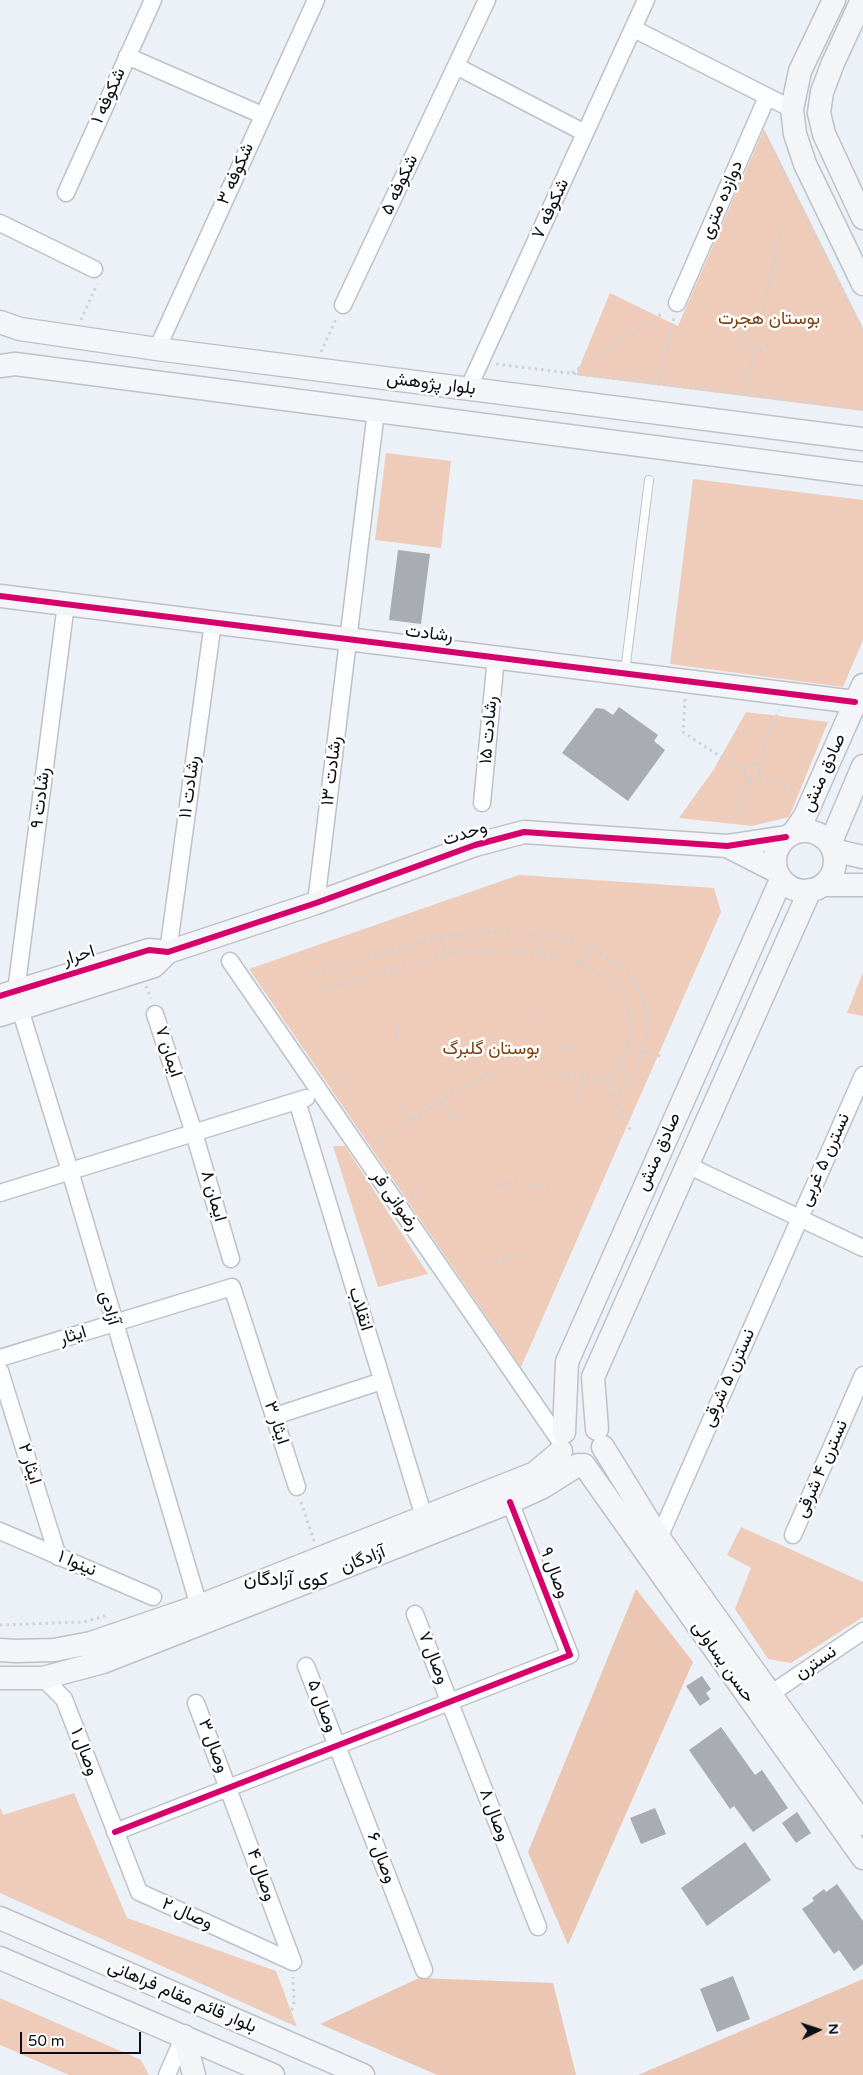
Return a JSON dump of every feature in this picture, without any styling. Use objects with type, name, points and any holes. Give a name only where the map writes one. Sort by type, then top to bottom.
[{"type":"street","name":"شکوفه ۱","points":[[66,193],[153,0]]},
{"type":"street","name":"شکوفه ۳","points":[[157,350],[262,115],[316,0]]},
{"type":"street","name":"شکوفه ۵","points":[[343,305],[487,0]]},
{"type":"street","name":"شکوفه ۷","points":[[468,389],[646,0]]},
{"type":"street","points":[[834,0],[800,71],[794,91],[792,109],[795,134],[805,164],[863,284]]},
{"type":"street","points":[[862,0],[822,92],[820,113],[824,134],[863,218]]},
{"type":"street","points":[[634,29],[792,109],[820,113]]},
{"type":"street","points":[[127,56],[262,115]]},
{"type":"street","points":[[456,66],[586,133]]},
{"type":"street","name":"دوازده متری","points":[[677,303],[767,97]]},
{"type":"street","points":[[0,223],[94,269]]},
{"type":"street","name":"بلوار پژوهش","points":[[0,322],[20,329],[157,350],[863,439]]},
{"type":"street","name":"بلوار پژوهش","points":[[0,366],[15,364],[863,474]]},
{"type":"street","name":"رشادت ۱۳","points":[[316,903],[376,411]]},
{"type":"street","name":"رشادت","points":[[0,596],[786,694],[859,693]]},
{"type":"street","name":"رشادت ۹","points":[[9,1003],[66,604]]},
{"type":"street","name":"رشادت ۱۱","points":[[168,952],[213,622]]},
{"type":"street","name":"رشادت ۱۵","points":[[482,803],[496,658]]},
{"type":"street","name":"صادق منش","points":[[790,834],[806,816],[859,693]]},
{"type":"street","name":"صادق منش","points":[[832,847],[863,766]]},
{"type":"street","points":[[817,888],[830,878],[834,869],[835,860],[832,847],[822,835],[813,831],[790,834],[775,852],[774,862],[778,875],[788,886],[796,890],[863,885]]},
{"type":"street","name":"وحدت","points":[[168,952],[316,903],[475,845],[524,832],[727,846],[790,834]]},
{"type":"street","name":"وحدت","points":[[727,846],[778,875]]},
{"type":"street","points":[[832,847],[863,857]]},
{"type":"street","name":"صادق منش","points":[[569,1451],[567,1362],[778,875]]},
{"type":"street","name":"صادق منش","points":[[600,1438],[593,1377],[687,1165],[817,888]]},
{"type":"street","name":"احرار","points":[[9,1003],[150,950],[168,952]]},
{"type":"street","name":"احرار","points":[[9,1003],[142,970],[154,966],[168,952]]},
{"type":"street","name":"رضوانی فر","points":[[230,961],[569,1451]]},
{"type":"street","name":"آزادی","points":[[9,1003],[70,1171],[199,1606]]},
{"type":"street","name":"ایمان ۷","points":[[155,1014],[194,1133]]},
{"type":"street","name":"نسترن ۵ غربی","points":[[799,1218],[863,1076]]},
{"type":"street","points":[[0,1193],[321,1093]]},
{"type":"street","name":"انقلاب","points":[[297,1101],[424,1517]]},
{"type":"street","name":"ایمان ۸","points":[[194,1133],[231,1260]]},
{"type":"street","points":[[687,1165],[863,1248]]},
{"type":"street","name":"نسترن ۵ شرقی","points":[[659,1538],[799,1218]]},
{"type":"street","name":"ایثار","points":[[0,1358],[232,1287]]},
{"type":"street","name":"ایثار ۳","points":[[232,1287],[297,1488]]},
{"type":"street","name":"ایثار ۲","points":[[0,1371],[58,1556]]},
{"type":"street","name":"نسترن ۴ شرقی","points":[[793,1535],[863,1376]]},
{"type":"street","points":[[274,1416],[382,1381]]},
{"type":"street","points":[[580,1422],[592,1425],[600,1438],[601,1454],[597,1459],[569,1451],[568,1427],[580,1422]]},
{"type":"street","name":"حسن یساولی","points":[[600,1438],[659,1538],[769,1695],[863,1824]]},
{"type":"street","name":"آزادگان","points":[[0,1678],[43,1678],[103,1662],[510,1502],[543,1488],[569,1451]]},
{"type":"street","name":"آزادگان","points":[[0,1650],[54,1650],[91,1643],[199,1606],[535,1473],[569,1451]]},
{"type":"street","name":"حسن یساولی","points":[[569,1451],[863,1858]]},
{"type":"street","name":"وصال ۹","points":[[450,1702],[570,1656],[510,1502]]},
{"type":"street","name":"نینوا ۱","points":[[0,1532],[153,1597]]},
{"type":"street","name":"وصال ۷","points":[[415,1614],[450,1702]]},
{"type":"street","name":"نسترن","points":[[769,1695],[863,1631]]},
{"type":"street","name":"وصال ۵","points":[[306,1666],[337,1746]]},
{"type":"street","name":"وصال ۱","points":[[43,1678],[64,1699],[115,1832]]},
{"type":"street","points":[[115,1832],[450,1702]]},
{"type":"street","name":"وصال ۸","points":[[450,1702],[538,1927]]},
{"type":"street","name":"وصال ۳","points":[[196,1703],[229,1788]]},
{"type":"street","name":"وصال ۶","points":[[337,1746],[424,1970]]},
{"type":"street","name":"وصال ۴","points":[[229,1788],[293,1962]]},
{"type":"street","name":"وصال ۲","points":[[115,1832],[139,1892],[293,1962]]},
{"type":"street","name":"بلوار قائم مقام فراهانی","points":[[0,1918],[363,2075]]},
{"type":"street","name":"بلوار قائم مقام فراهانی","points":[[0,1958],[273,2075]]},
{"type":"street","points":[[167,2075],[184,2036]]},
{"type":"street","points":[[184,2036],[194,2075]]},
{"type":"lane","points":[[624,674],[649,480]]},
{"type":"path","points":[[757,119],[863,331]]},
{"type":"path","points":[[761,321],[782,225]]},
{"type":"path","points":[[73,337],[97,282],[94,269]]},
{"type":"path","points":[[571,373],[677,303]]},
{"type":"path","points":[[658,384],[677,303]]},
{"type":"path","points":[[313,369],[343,305]]},
{"type":"path","points":[[761,321],[770,327],[772,338],[765,347],[754,349],[745,343],[743,332],[750,323],[761,321]]},
{"type":"path","points":[[744,394],[754,349]]},
{"type":"path","points":[[480,362],[863,409]]},
{"type":"path","points":[[686,681],[683,732],[715,753],[745,768]]},
{"type":"path","points":[[756,766],[786,694]]},
{"type":"path","points":[[750,781],[744,776],[745,768],[750,764],[760,770],[760,776]]},
{"type":"path","points":[[750,781],[754,781],[760,776]]},
{"type":"path","points":[[760,776],[792,789]]},
{"type":"path","points":[[734,819],[750,781]]},
{"type":"path","points":[[311,975],[441,936],[491,932],[543,935],[588,945],[628,972],[640,991],[645,1006],[647,1031],[644,1051],[636,1071],[612,1096]]},
{"type":"path","points":[[540,954],[543,935]]},
{"type":"path","points":[[441,936],[444,954]]},
{"type":"path","points":[[581,963],[588,945]]},
{"type":"path","points":[[316,993],[444,954],[493,951],[540,954],[581,963],[613,983],[627,1004],[631,1028],[628,1045],[623,1060],[610,1080],[612,1096],[631,1131]]},
{"type":"path","points":[[324,1015],[330,998]]},
{"type":"path","points":[[532,1019],[544,1001]]},
{"type":"path","points":[[395,1040],[400,1025]]},
{"type":"path","points":[[554,1050],[575,1044]]},
{"type":"path","points":[[628,1045],[663,1057]]},
{"type":"path","points":[[321,1093],[350,1069]]},
{"type":"path","points":[[362,1153],[489,1072]]},
{"type":"path","points":[[554,1073],[610,1080]]},
{"type":"path","points":[[578,1098],[583,1077]]},
{"type":"path","points":[[441,1101],[455,1120]]},
{"type":"path","points":[[403,1106],[412,1120]]},
{"type":"path","points":[[496,1185],[518,1182],[557,1191]]},
{"type":"path","points":[[483,1263],[526,1254]]},
{"type":"path","points":[[297,1488],[319,1558]]},
{"type":"path","points":[[0,1625],[83,1622],[111,1614]]},
{"type":"green space","name":"بوستان هجرت","points":[[764,129],[863,328],[863,411],[576,375],[610,293],[678,326]]},
{"type":"green space","points":[[386,453],[451,461],[441,548],[375,540]]},
{"type":"green space","points":[[693,479],[863,500],[863,640],[843,687],[670,664]]},
{"type":"green space","points":[[746,712],[828,722],[789,817],[752,826],[679,818],[714,769]]},
{"type":"green space","name":"بوستان گلبرگ","points":[[519,875],[714,888],[721,912],[521,1367],[249,969]]},
{"type":"green space","points":[[863,972],[863,1016],[847,1013]]},
{"type":"green space","points":[[333,1146],[345,1146],[428,1274],[378,1287]]},
{"type":"green space","points":[[741,1527],[863,1582],[863,1617],[791,1663],[768,1659],[735,1609],[751,1568],[727,1555]]},
{"type":"green space","points":[[74,1793],[127,1918],[276,1971],[297,2027],[0,1893],[0,1807],[3,1815]]},
{"type":"green space","points":[[0,1998],[141,2060],[149,2075],[69,2075],[0,2045]]},
{"type":"shaded area","points":[[636,1589],[693,1662],[568,1945],[528,1852]]},
{"type":"shaded area","points":[[419,1978],[553,1983],[576,2075],[437,2075],[320,2024]]},
{"type":"shaded area","points":[[863,1979],[863,2075],[638,2075]]},
{"type":"building","points":[[398,550],[430,554],[421,624],[389,620]]},
{"type":"building","points":[[619,707],[658,735],[654,741],[665,750],[628,801],[562,753],[596,708],[604,709],[613,715]]},
{"type":"building","points":[[702,1676],[711,1689],[706,1693],[710,1699],[700,1706],[686,1686]]},
{"type":"building","points":[[721,1727],[755,1775],[762,1770],[788,1808],[753,1832],[734,1806],[730,1809],[689,1750]]},
{"type":"building","points":[[655,1808],[666,1834],[641,1844],[630,1818]]},
{"type":"building","points":[[797,1812],[811,1833],[796,1843],[782,1823]]},
{"type":"building","points":[[745,1842],[771,1880],[707,1926],[681,1888]]},
{"type":"building","points":[[837,1884],[863,1921],[863,1964],[854,1971],[839,1950],[834,1954],[802,1909],[814,1901],[812,1898],[824,1889],[826,1892]]},
{"type":"building","points":[[733,1976],[750,2019],[717,2032],[700,1989]]},
{"type":"cycle path","points":[[0,596],[855,702]]},
{"type":"cycle path","points":[[0,996],[149,950],[168,952],[316,903],[475,845],[524,832],[727,846],[786,837]]},
{"type":"cycle path","points":[[115,1832],[570,1655],[510,1502]]},
{"type":"district","name":"کوی آزادگان","points":[[286,1580]]}]
